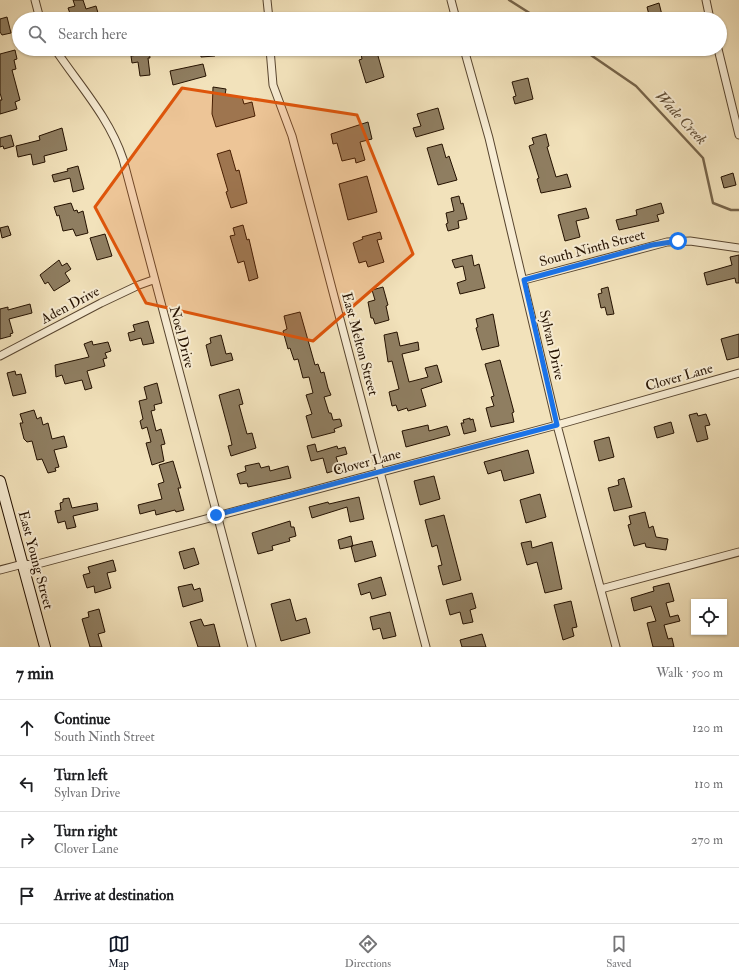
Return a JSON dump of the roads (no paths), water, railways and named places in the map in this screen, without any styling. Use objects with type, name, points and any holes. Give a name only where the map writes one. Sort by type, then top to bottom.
[{"type":"street","points":[[35,0],[38,12]]},
{"type":"street","points":[[267,0],[268,12]]},
{"type":"street","points":[[450,0],[454,12]]},
{"type":"street","points":[[706,0],[709,12]]},
{"type":"street","name":"Noel Drive","points":[[60,56],[99,110],[118,146],[136,204],[154,280],[252,647]]},
{"type":"street","name":"East Melton Street","points":[[271,56],[273,85],[292,136],[426,647]]},
{"type":"street","name":"Sylvan Drive","points":[[466,56],[489,138],[524,280],[557,425],[616,647]]},
{"type":"street","points":[[720,56],[735,107],[739,135]]},
{"type":"street","name":"South Ninth Street","points":[[524,280],[667,242],[690,241],[739,248]]},
{"type":"street","name":"Aden Drive","points":[[0,356],[101,302],[154,280]]},
{"type":"street","name":"Clover Lane","points":[[0,570],[23,564],[34,565],[216,515],[557,425],[739,374]]},
{"type":"street","name":"East Young Street","points":[[0,481],[45,647]]},
{"type":"street","points":[[601,589],[739,552]]},
{"type":"waterway","name":"Wade Creek","points":[[509,0],[528,12]]},
{"type":"waterway","name":"Wade Creek","points":[[592,56],[636,86],[703,158],[713,203],[731,210],[739,210]]}]
